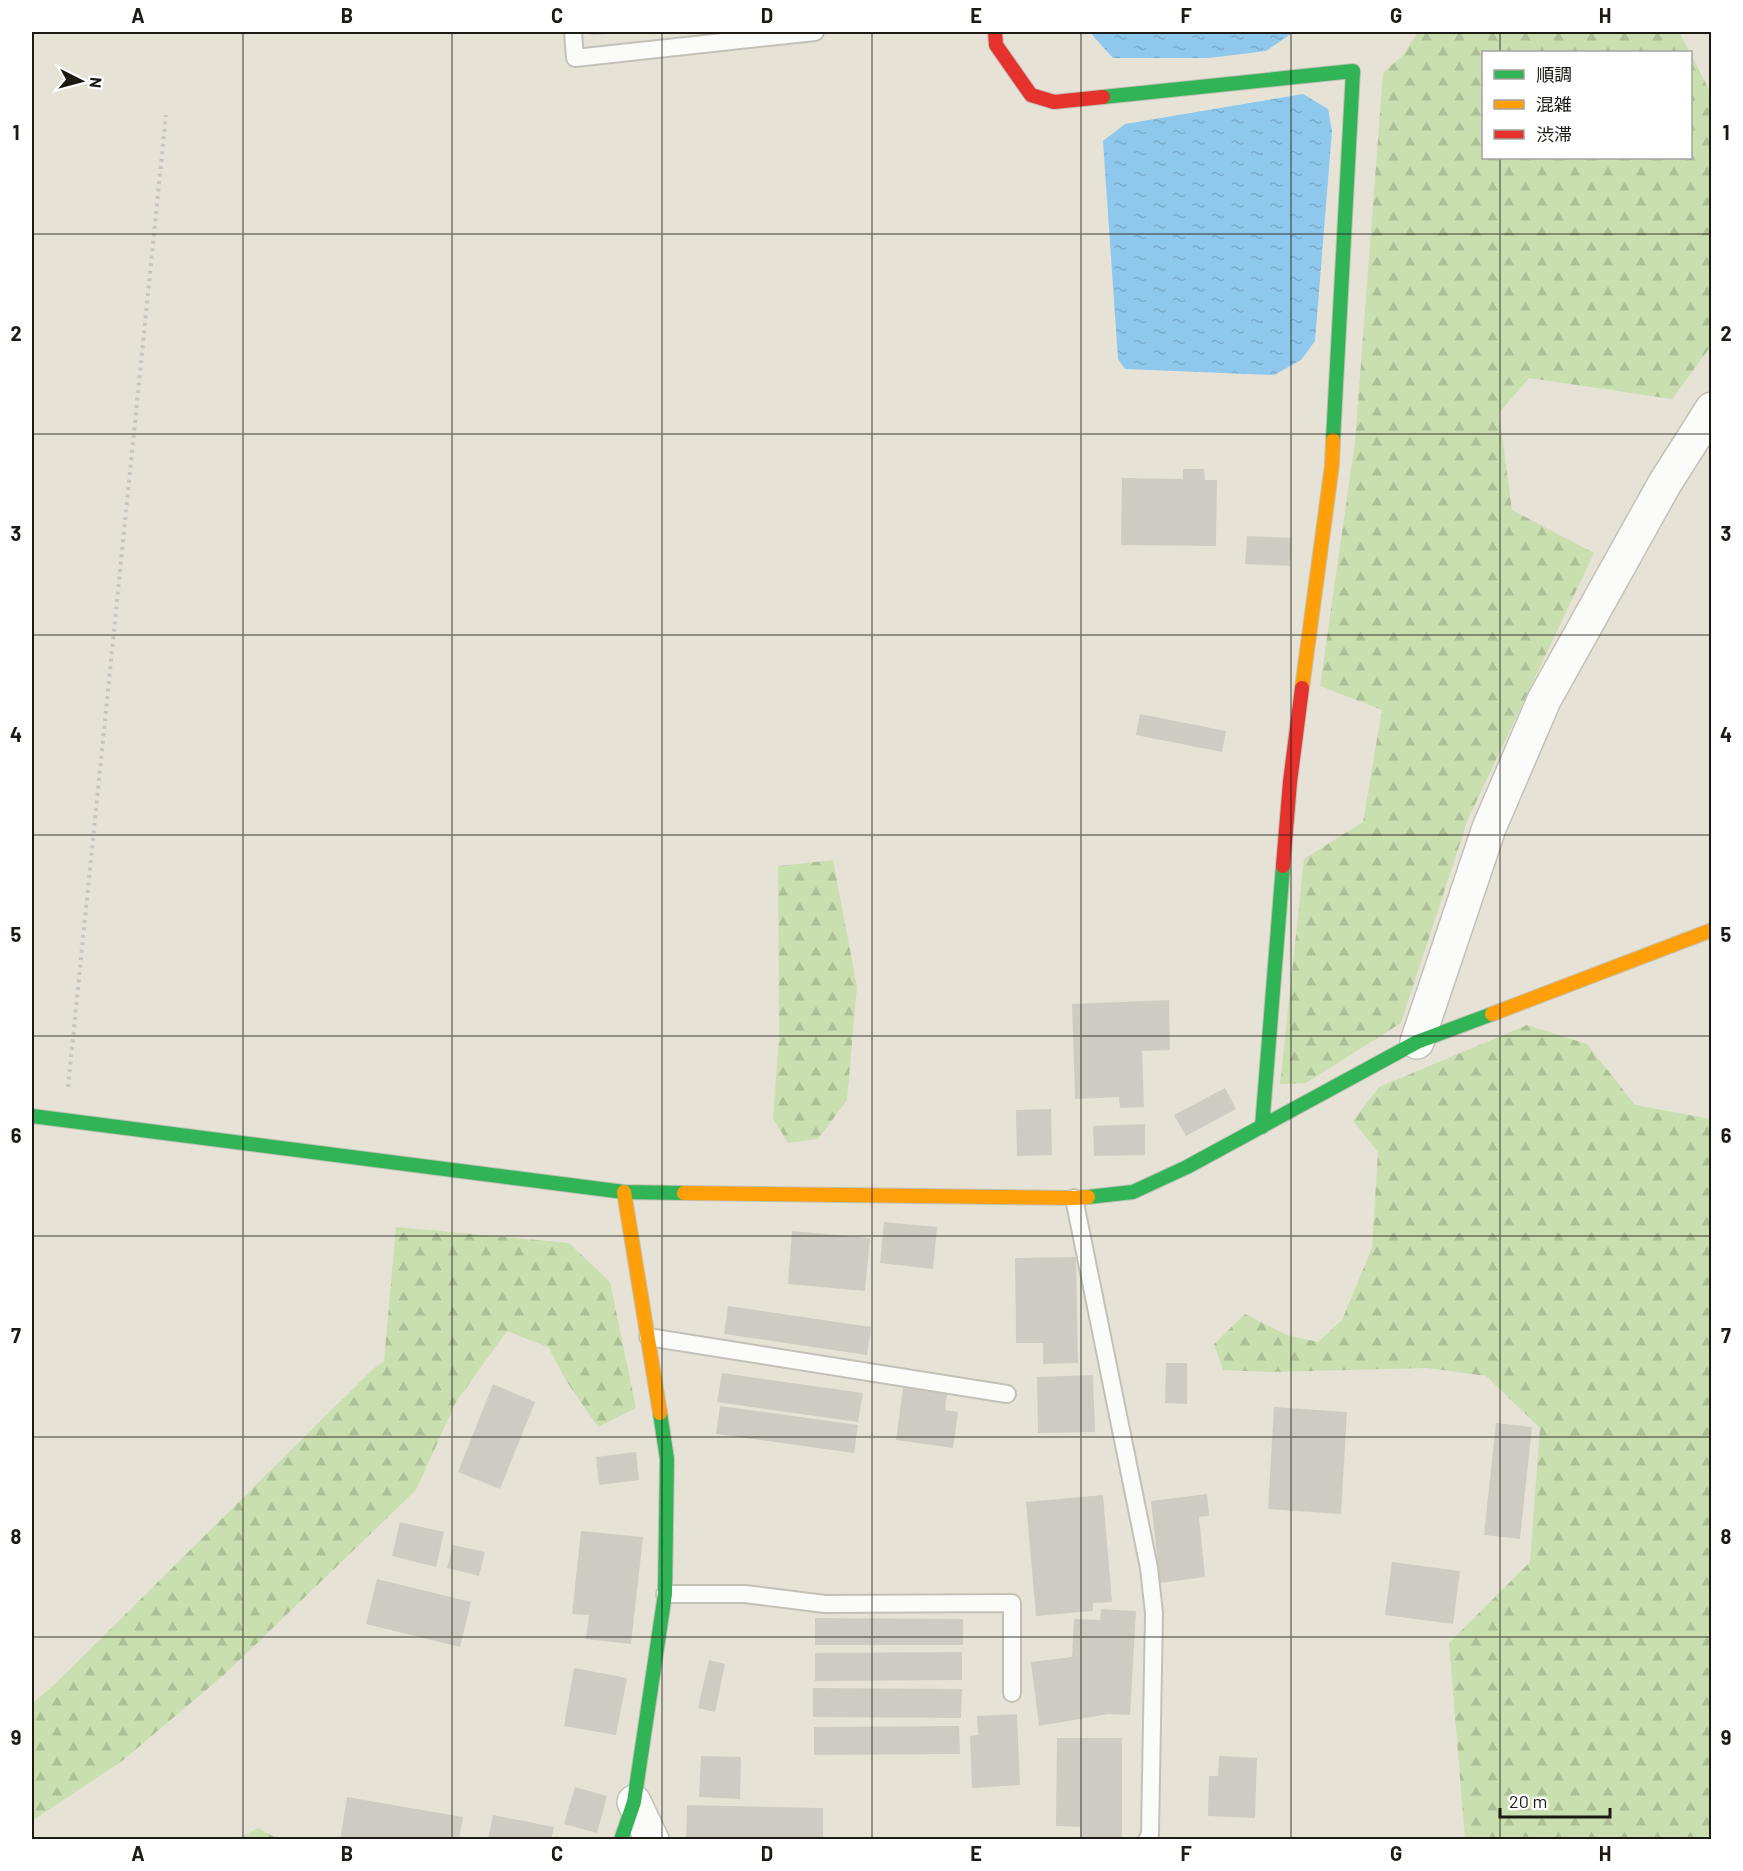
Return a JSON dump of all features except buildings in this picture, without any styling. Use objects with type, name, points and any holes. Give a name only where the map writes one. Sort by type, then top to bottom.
[{"type":"street","points":[[995,32],[996,45],[1031,94],[1054,102],[1353,71],[1332,465],[1290,782],[1262,1127]]},
{"type":"street","points":[[1417,1042],[1489,828],[1544,700],[1665,483],[1712,409]]},
{"type":"street","points":[[32,1116],[624,1192],[1074,1198],[1133,1192],[1262,1127],[1417,1042],[1712,930]]},
{"type":"street","points":[[621,1839],[634,1802],[665,1594],[667,1459],[624,1192]]},
{"type":"street","points":[[634,1802],[652,1839]]},
{"type":"lane","points":[[573,32],[575,58],[752,35],[815,32]]},
{"type":"lane","points":[[1074,1198],[1149,1568],[1154,1613],[1150,1834],[1148,1839]]},
{"type":"lane","points":[[648,1337],[1007,1394]]},
{"type":"lane","points":[[665,1594],[745,1594],[825,1604],[1012,1603],[1012,1693]]},
{"type":"path","points":[[64,1120],[166,115]]},
{"type":"green space","points":[[1418,32],[1679,32],[1689,51],[1482,51],[1482,159],[1692,159],[1692,56],[1711,94],[1711,346],[1672,399],[1529,378],[1499,413],[1512,510],[1594,553],[1468,819],[1401,1023],[1306,1083],[1280,1084],[1304,859],[1363,822],[1382,710],[1320,686],[1355,442],[1383,73],[1403,55]]},
{"type":"green space","points":[[833,860],[857,987],[847,1100],[818,1139],[788,1143],[773,1118],[779,1037],[778,866]]},
{"type":"green space","points":[[1527,1025],[1587,1044],[1635,1105],[1711,1119],[1711,1839],[1465,1839],[1449,1643],[1530,1562],[1540,1428],[1486,1376],[1427,1368],[1267,1372],[1223,1370],[1214,1344],[1245,1314],[1287,1335],[1318,1342],[1342,1320],[1372,1248],[1378,1152],[1353,1121],[1379,1087]]},
{"type":"green space","points":[[396,1227],[569,1243],[610,1282],[636,1408],[598,1427],[567,1382],[548,1347],[507,1331],[456,1402],[416,1490],[225,1674],[122,1761],[32,1821],[32,1704],[56,1683],[374,1368],[384,1361]]},
{"type":"green space","points":[[258,1828],[278,1839],[237,1839]]},
{"type":"water","points":[[1092,32],[1294,32],[1266,51],[1209,58],[1113,58]]},
{"type":"water","points":[[1303,94],[1328,109],[1332,131],[1315,341],[1301,360],[1274,375],[1125,369],[1118,359],[1103,141],[1125,124]]},
{"type":"traffic: fast","points":[[1103,97],[1353,71],[1333,440]]},
{"type":"traffic: fast","points":[[1262,1127],[1283,866]]},
{"type":"traffic: fast","points":[[1088,1197],[1133,1192],[1187,1167],[1417,1042],[1492,1014]]},
{"type":"traffic: fast","points":[[32,1116],[624,1192],[684,1193]]},
{"type":"traffic: fast","points":[[621,1840],[634,1802],[665,1594],[667,1459],[660,1413]]},
{"type":"traffic: slow","points":[[1302,688],[1332,465],[1333,440]]},
{"type":"traffic: slow","points":[[1492,1014],[1712,930]]},
{"type":"traffic: slow","points":[[624,1192],[660,1413]]},
{"type":"traffic: slow","points":[[684,1193],[1088,1197]]},
{"type":"traffic: jam","points":[[995,32],[996,45],[1031,95],[1054,102],[1103,97]]},
{"type":"traffic: jam","points":[[1283,866],[1290,782],[1302,688]]}]
